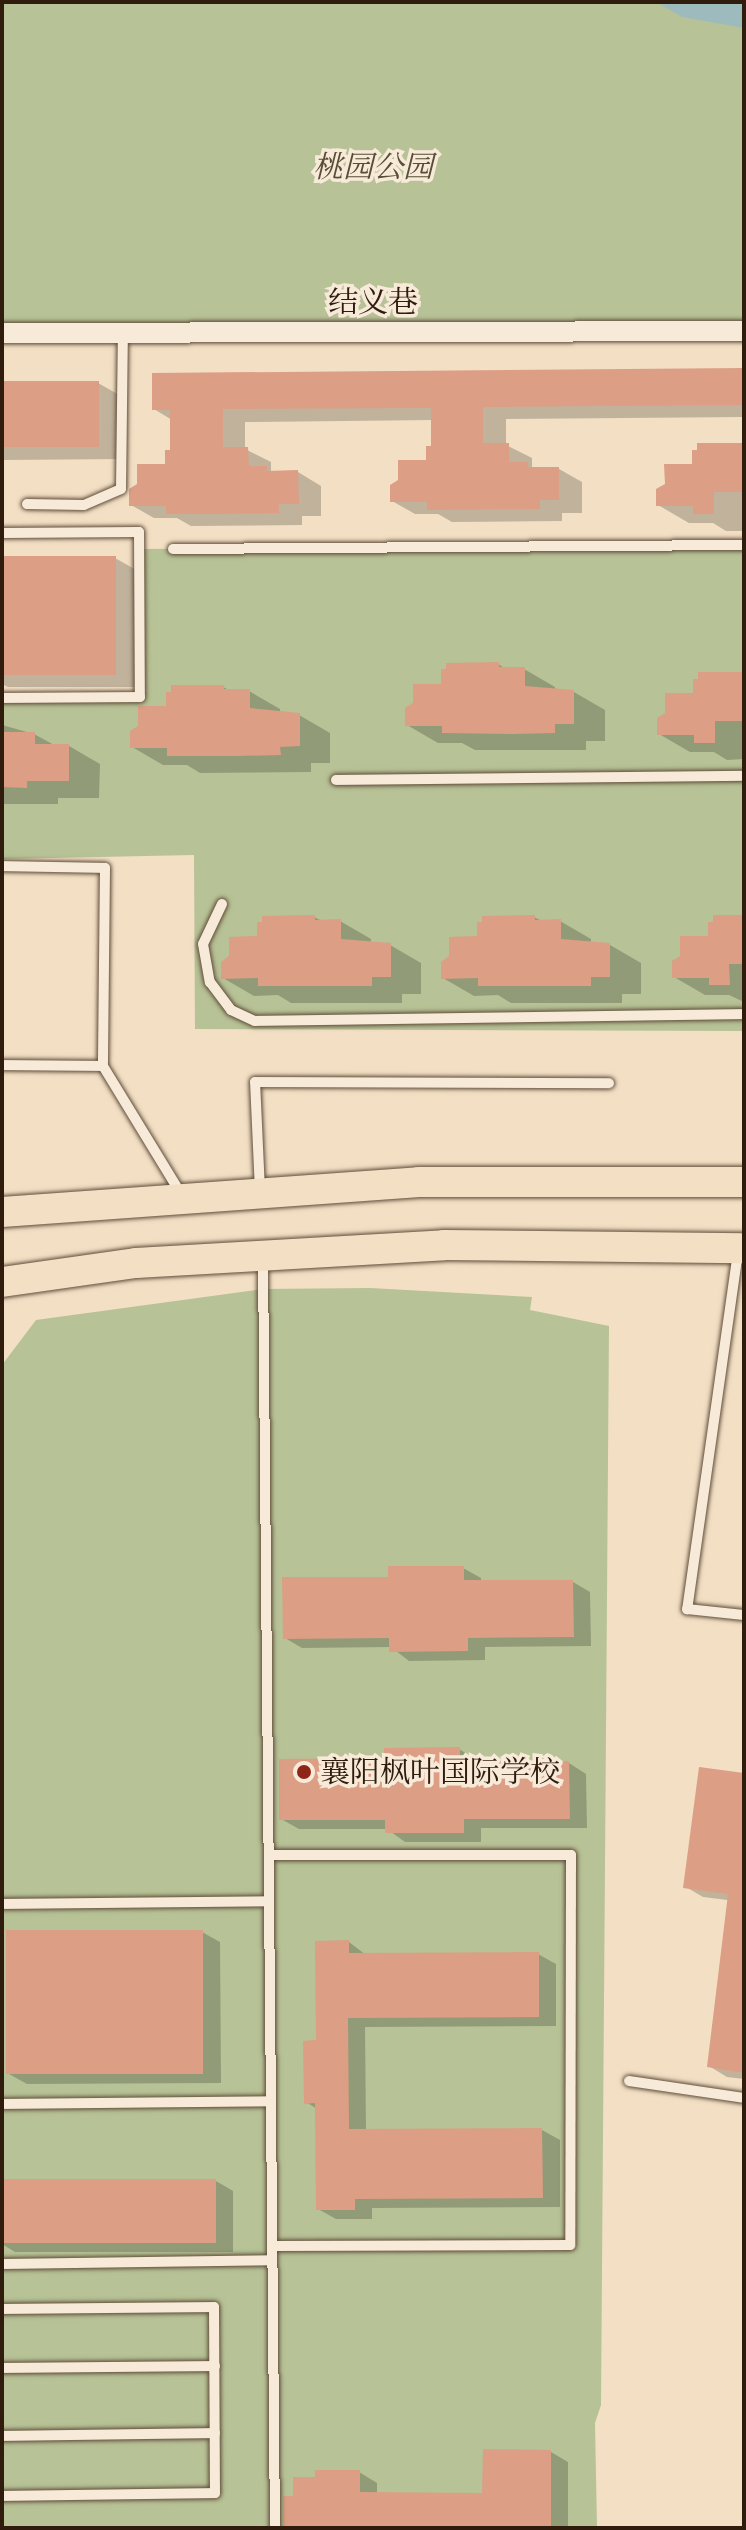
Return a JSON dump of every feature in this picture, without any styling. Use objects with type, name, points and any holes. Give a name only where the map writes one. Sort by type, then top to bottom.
[{"type":"main road","points":[[2,1212],[419,1182],[744,1182]]},
{"type":"main road","points":[[2,1282],[136,1263],[444,1245],[741,1248]]},
{"type":"street","name":"结义巷","points":[[2,333],[744,331]]},
{"type":"lane","points":[[27,504],[84,505],[121,489],[123,332]]},
{"type":"lane","points":[[2,533],[139,532],[140,697],[2,698]]},
{"type":"lane","points":[[173,549],[744,545]]},
{"type":"lane","points":[[336,780],[744,776]]},
{"type":"lane","points":[[2,866],[105,868],[103,1066],[185,1199]]},
{"type":"lane","points":[[222,904],[203,944],[210,982],[231,1010],[255,1021],[744,1014]]},
{"type":"lane","points":[[2,1065],[103,1066]]},
{"type":"lane","points":[[260,1193],[255,1082],[609,1083]]},
{"type":"lane","points":[[741,1248],[687,1609],[744,1615]]},
{"type":"lane","points":[[263,1256],[275,2528]]},
{"type":"lane","points":[[269,1855],[571,1855],[570,2245],[272,2246]]},
{"type":"lane","points":[[2,1904],[269,1901]]},
{"type":"lane","points":[[629,2081],[744,2098]]},
{"type":"lane","points":[[2,2104],[271,2101]]},
{"type":"lane","points":[[2,2264],[272,2260]]},
{"type":"lane","points":[[2,2309],[214,2307],[215,2366],[215,2493],[2,2496]]},
{"type":"lane","points":[[2,2368],[215,2366]]},
{"type":"lane","points":[[2,2436],[215,2433]]},
{"type":"green space","name":"桃园公园","points":[[2,2],[744,2],[744,333],[2,333]]},
{"type":"green space","points":[[744,545],[744,1031],[195,1029],[194,855],[2,859],[2,698],[140,697],[139,549]]},
{"type":"green space","name":"襄阳枫叶国际学校","points":[[370,1288],[532,1297],[530,1310],[609,1326],[601,2405],[595,2423],[597,2528],[2,2528],[2,1365],[36,1320],[263,1289]]},
{"type":"water","points":[[656,2],[744,2],[744,28],[682,17]]},
{"type":"building","points":[[744,368],[744,405],[483,407],[483,443],[509,443],[509,462],[528,462],[528,467],[559,467],[559,500],[540,500],[540,509],[427,510],[427,502],[390,502],[390,485],[398,480],[398,460],[426,460],[426,446],[431,446],[431,408],[223,409],[223,447],[248,447],[249,466],[267,466],[267,471],[298,470],[299,504],[279,504],[279,513],[217,514],[166,514],[166,506],[129,506],[129,489],[137,484],[137,464],[165,464],[165,450],[170,450],[170,410],[152,410],[152,373]]},
{"type":"building","points":[[2,381],[99,381],[99,447],[2,447]]},
{"type":"building","points":[[697,443],[744,443],[744,492],[714,492],[714,514],[693,514],[693,506],[656,506],[656,489],[665,484],[664,464],[692,464],[692,450],[697,450]]},
{"type":"building","points":[[2,556],[116,556],[116,675],[2,675]]},
{"type":"building","points":[[499,662],[499,667],[525,667],[525,686],[574,690],[574,724],[555,724],[555,733],[513,734],[442,733],[442,726],[405,726],[405,708],[413,703],[413,684],[441,684],[441,669],[446,669],[446,663]]},
{"type":"building","points":[[698,672],[744,672],[744,721],[715,721],[715,743],[694,743],[694,735],[657,735],[657,718],[665,713],[665,693],[693,693],[693,679],[698,679]]},
{"type":"building","points":[[171,685],[224,685],[224,689],[250,689],[250,708],[300,713],[300,746],[280,747],[281,755],[239,756],[167,756],[167,748],[130,748],[130,731],[138,726],[138,706],[166,706],[166,692],[171,692]]},
{"type":"building","points":[[2,732],[35,732],[35,744],[69,744],[69,781],[27,781],[27,788],[2,787]]},
{"type":"building","points":[[315,915],[315,920],[341,919],[341,939],[391,943],[391,977],[372,977],[372,986],[258,986],[258,978],[221,979],[221,962],[229,956],[229,937],[257,936],[257,922],[262,922],[262,916]]},
{"type":"building","points":[[535,915],[535,920],[561,919],[561,939],[610,943],[610,977],[591,977],[591,986],[478,986],[478,978],[441,979],[441,962],[449,956],[449,937],[477,936],[477,922],[482,922],[482,916]]},
{"type":"building","points":[[713,915],[744,915],[744,964],[729,964],[730,985],[709,985],[709,978],[672,978],[672,961],[680,956],[680,936],[708,936],[708,922],[713,922]]},
{"type":"building","points":[[388,1566],[464,1566],[464,1580],[573,1580],[574,1637],[468,1638],[468,1651],[389,1652],[389,1638],[283,1639],[282,1577],[388,1577]]},
{"type":"building","points":[[460,1747],[460,1762],[569,1761],[570,1819],[464,1819],[464,1833],[385,1833],[385,1820],[279,1820],[279,1759],[384,1758],[384,1748]]},
{"type":"building","points":[[699,1767],[744,1773],[744,2073],[707,2067],[728,1894],[683,1888]]},
{"type":"building","points":[[6,1930],[203,1930],[203,2074],[6,2074]]},
{"type":"building","points":[[349,1940],[349,1953],[539,1952],[539,2017],[348,2018],[349,2129],[542,2128],[543,2198],[355,2199],[355,2210],[316,2210],[315,2103],[304,2104],[303,2041],[316,2040],[315,1941]]},
{"type":"building","points":[[2,2179],[216,2179],[216,2243],[2,2243]]},
{"type":"building","points":[[483,2449],[551,2450],[551,2528],[283,2528],[283,2496],[293,2496],[293,2477],[315,2477],[315,2470],[360,2470],[360,2492],[482,2493]]},
{"type":"place","name":"襄阳枫叶国际学校","points":[[304,1772]]}]
